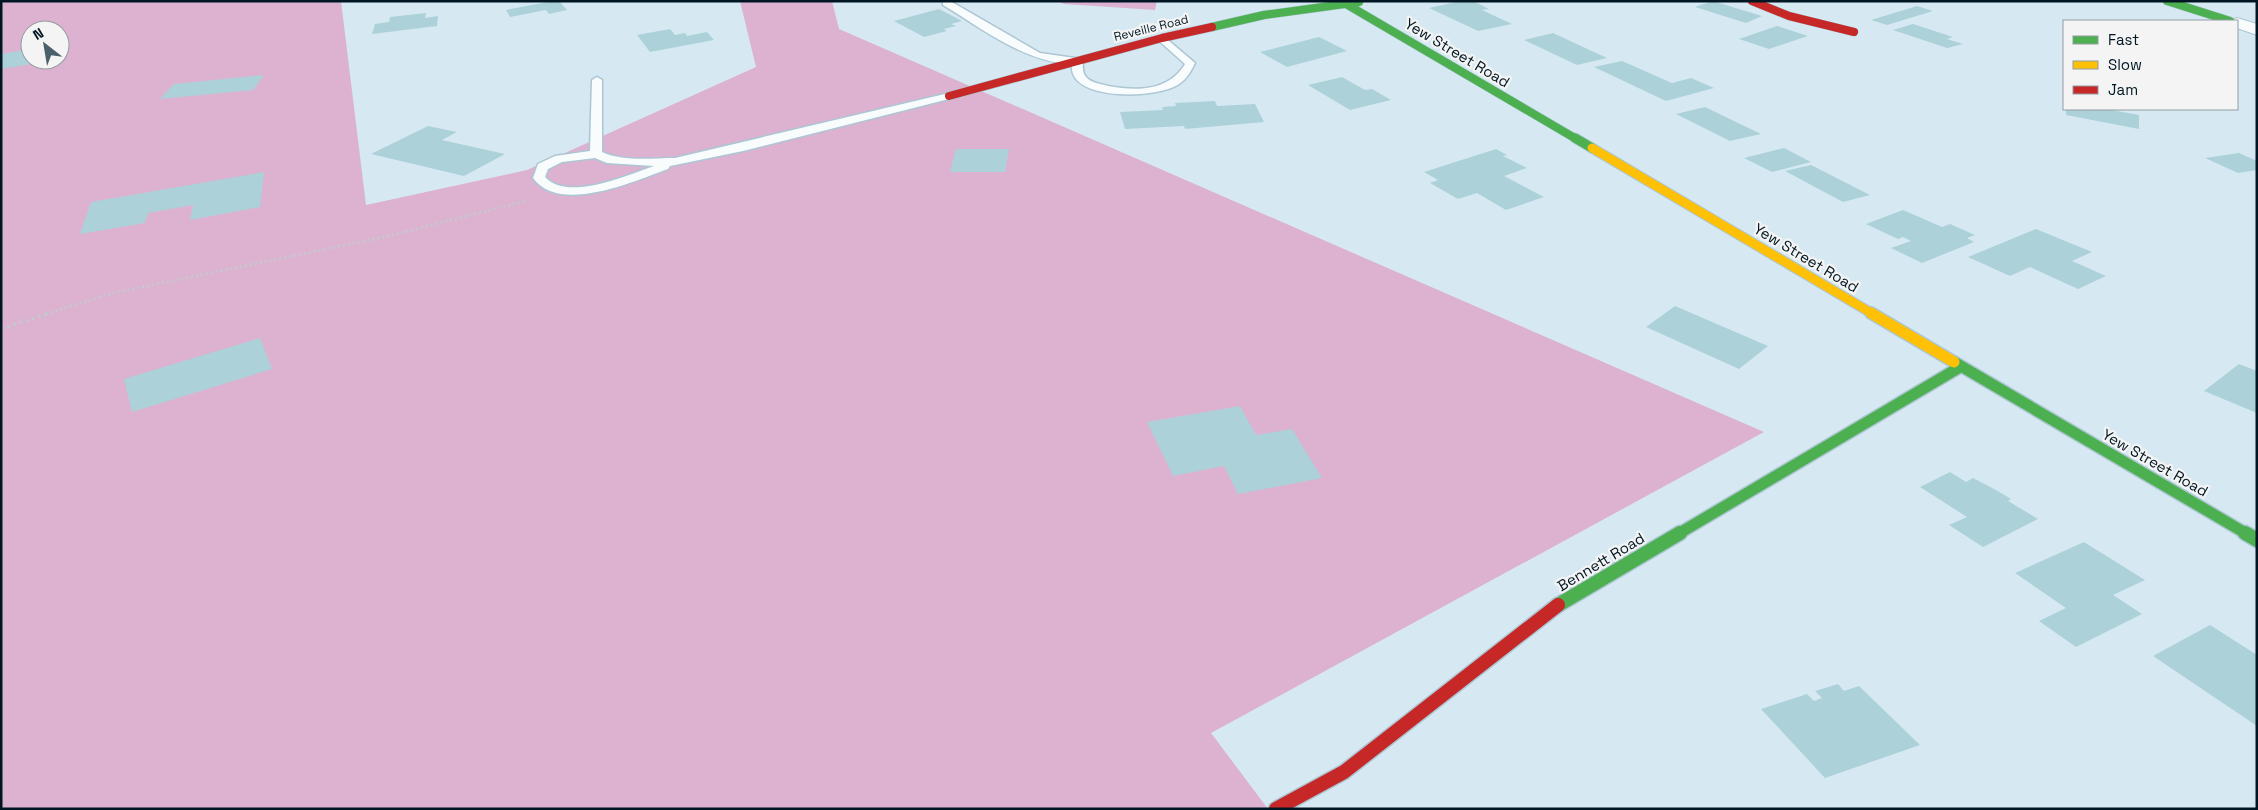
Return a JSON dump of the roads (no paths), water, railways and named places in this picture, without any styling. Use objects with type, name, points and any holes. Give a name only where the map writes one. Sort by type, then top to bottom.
[{"type":"street","name":"Reveille Road","points":[[949,96],[1162,38],[1264,15],[1362,1]]},
{"type":"street","points":[[1752,1],[1770,10],[1797,19],[1854,32]]},
{"type":"street","points":[[2167,1],[2227,20]]},
{"type":"street","name":"Yew Street Road","points":[[1344,3],[2257,540]]},
{"type":"street","points":[[2238,23],[2257,30]]},
{"type":"street","name":"Bennett Road","points":[[1276,809],[1344,772],[1562,602],[1960,367]]},
{"type":"lane","points":[[946,3],[1036,55],[1056,60],[1078,61],[1076,69],[1082,80],[1096,86],[1121,92],[1150,92],[1172,84],[1186,73],[1190,62],[1162,38]]},
{"type":"lane","points":[[596,154],[597,80]]},
{"type":"lane","points":[[674,162],[634,162],[607,159],[596,154],[559,159],[542,167],[539,178],[547,186],[564,190],[591,189],[618,183],[674,162],[949,96]]}]
